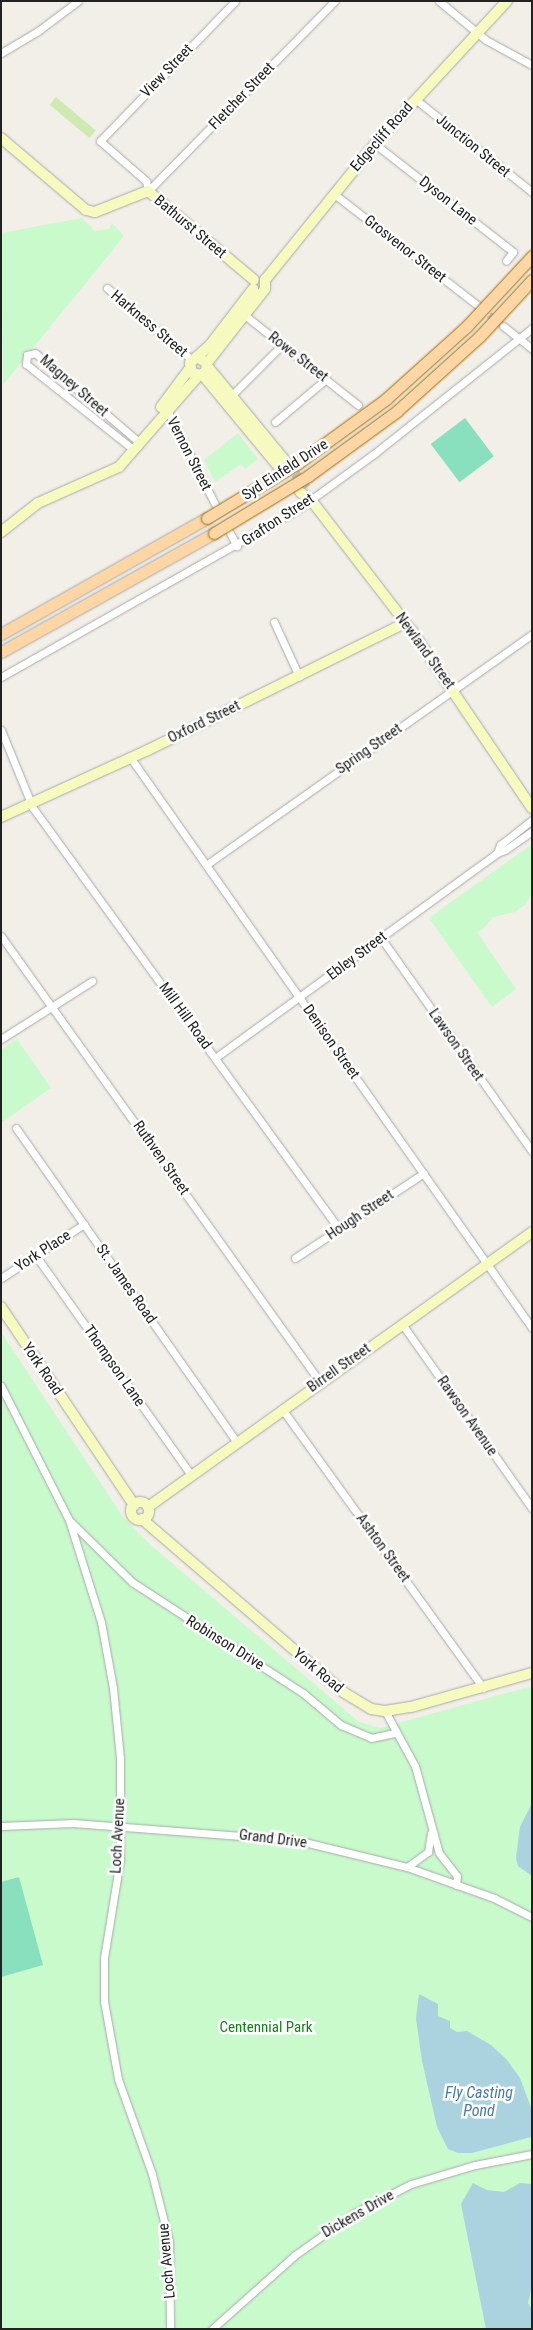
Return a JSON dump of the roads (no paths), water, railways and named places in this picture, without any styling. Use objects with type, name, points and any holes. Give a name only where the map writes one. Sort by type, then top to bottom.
[{"type":"main road","name":"Syd Einfeld Drive","points":[[1,634],[207,518],[298,464],[386,399],[467,326],[532,256]]},
{"type":"main road","name":"Syd Einfeld Drive","points":[[1,652],[214,533],[308,476],[396,411],[479,337],[532,280]]},
{"type":"street","points":[[1,53],[38,31],[78,1]]},
{"type":"street","name":"View Street","points":[[148,191],[146,181],[100,141],[235,1]]},
{"type":"street","name":"Fletcher Street","points":[[148,191],[335,1]]},
{"type":"street","points":[[440,1],[476,33],[532,65]]},
{"type":"street","name":"Edgecliff Road","points":[[255,287],[265,289],[265,280],[375,144],[507,1]]},
{"type":"street","name":"Junction Street","points":[[415,99],[532,192]]},
{"type":"street","name":"Bathurst Street","points":[[1,138],[86,210],[95,212],[148,191],[255,287]]},
{"type":"street","name":"Dyson Lane","points":[[375,144],[513,252],[506,261]]},
{"type":"street","name":"Grosvenor Street","points":[[334,194],[477,305]]},
{"type":"street","points":[[165,406],[204,370],[255,287]]},
{"type":"street","name":"Harkness Street","points":[[107,288],[193,362]]},
{"type":"street","points":[[1,532],[38,503],[120,467],[165,406],[193,362],[240,312]]},
{"type":"street","name":"Rowe Street","points":[[240,312],[358,404]]},
{"type":"street","points":[[503,326],[532,349]]},
{"type":"street","name":"Grafton Street","points":[[1,677],[236,546],[310,500],[532,328]]},
{"type":"street","points":[[231,396],[282,345]]},
{"type":"street","name":"Magney Street","points":[[35,353],[135,445],[26,364],[28,355],[35,353]]},
{"type":"street","points":[[193,362],[204,370],[231,396],[282,464],[204,370],[193,362]]},
{"type":"street","points":[[275,422],[326,379]]},
{"type":"street","name":"Vernon Street","points":[[165,406],[215,504]]},
{"type":"street","name":"Newland Street","points":[[303,490],[405,623],[453,690],[532,808]]},
{"type":"street","points":[[230,533],[236,546]]},
{"type":"street","points":[[274,622],[299,676]]},
{"type":"street","name":"Oxford Street","points":[[1,817],[299,676],[405,623]]},
{"type":"street","name":"Spring Street","points":[[206,865],[532,634]]},
{"type":"street","name":"Mill Hill Road","points":[[1,730],[31,804],[339,1229]]},
{"type":"street","name":"Denison Street","points":[[130,757],[532,1328]]},
{"type":"street","name":"Ebley Street","points":[[497,852],[500,846],[532,820]]},
{"type":"street","name":"Ebley Street","points":[[215,1058],[300,998],[497,852],[505,850],[532,831]]},
{"type":"street","name":"Ruthven Street","points":[[1,936],[320,1382]]},
{"type":"street","name":"Lawson Street","points":[[380,938],[532,1151]]},
{"type":"street","points":[[1,1038],[92,981]]},
{"type":"street","name":"St. James Road","points":[[16,1128],[236,1441]]},
{"type":"street","name":"Hough Street","points":[[295,1258],[424,1173]]},
{"type":"street","name":"York Place","points":[[1,1278],[84,1224]]},
{"type":"street","name":"Birrell Street","points":[[148,1507],[236,1441],[532,1232]]},
{"type":"street","name":"Thompson Lane","points":[[36,1256],[192,1475]]},
{"type":"street","name":"York Road","points":[[1,1307],[134,1505]]},
{"type":"street","name":"Rawson Avenue","points":[[402,1324],[532,1508]]},
{"type":"street","name":"Loch Avenue","points":[[1,1386],[68,1520],[101,1622],[113,1688],[120,1758],[120,1860],[104,1958],[104,2001],[118,2079],[152,2174],[167,2232],[171,2270],[170,2329]]},
{"type":"street","name":"Ashton Street","points":[[282,1409],[483,1688]]},
{"type":"street","points":[[141,1502],[148,1507],[148,1514],[142,1519],[133,1515],[134,1505],[141,1502]]},
{"type":"street","name":"York Road","points":[[142,1519],[343,1692],[361,1704],[385,1711],[483,1688],[532,1673]]},
{"type":"street","name":"Robinson Drive","points":[[68,1520],[132,1582],[303,1693],[341,1725],[358,1736],[371,1738],[394,1733]]},
{"type":"street","points":[[385,1711],[394,1733],[415,1766],[431,1817],[439,1853],[457,1876],[456,1885]]},
{"type":"street","points":[[407,1867],[428,1852],[431,1817]]},
{"type":"street","name":"Grand Drive","points":[[1,1826],[73,1823],[121,1825],[296,1840],[407,1867],[494,1898],[532,1917]]},
{"type":"street","name":"Dickens Drive","points":[[212,2329],[294,2254],[354,2213],[411,2184],[475,2165],[532,2154]]},
{"type":"water","points":[[532,1803],[532,1876],[518,1866],[516,1858],[520,1827]]},
{"type":"water","name":"Fly Casting Pond","points":[[419,1994],[438,2004],[438,2016],[450,2021],[450,2028],[457,2032],[467,2031],[491,2045],[507,2060],[520,2078],[532,2110],[531,2137],[472,2153],[458,2153],[448,2149],[437,2127],[422,2061],[416,2018]]},
{"type":"water","points":[[473,2183],[487,2190],[504,2192],[520,2183],[532,2184],[532,2287],[528,2303],[532,2309],[532,2329],[486,2329],[461,2204]]},
{"type":"tunnel","points":[[481,308],[503,326]]},
{"type":"tunnel","points":[[286,462],[306,488]]},
{"type":"park label","name":"Centennial Park","points":[[266,2028]]}]
